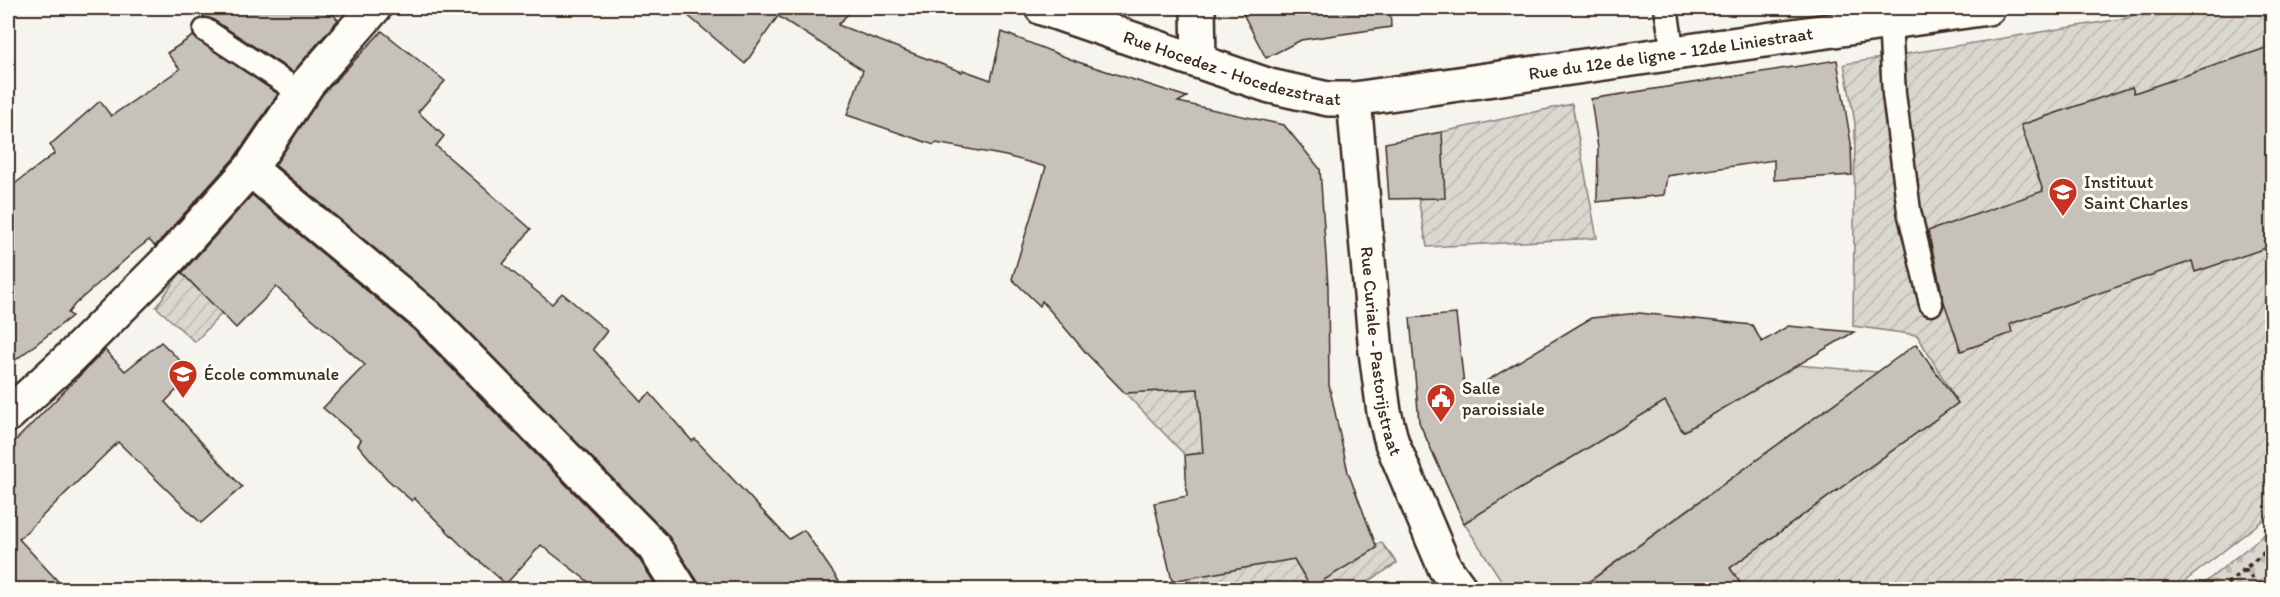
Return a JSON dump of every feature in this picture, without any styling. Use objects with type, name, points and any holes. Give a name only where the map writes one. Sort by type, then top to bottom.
[{"type":"street","points":[[8,415],[70,358],[171,257],[250,169],[301,93],[374,8]]},
{"type":"street","name":"Rue Hocedez - Hocedezstraat","points":[[1042,8],[1291,92],[1328,99],[1354,99]]},
{"type":"street","points":[[1198,8],[1199,60]]},
{"type":"street","name":"Rue du 12e de ligne - 12de Liniestraat","points":[[1354,99],[1988,8]]},
{"type":"street","name":"Rue Curiale - Pastorijstraat","points":[[1354,99],[1371,301],[1384,412],[1392,442],[1445,568],[1461,590]]},
{"type":"street","points":[[250,169],[427,316],[654,547],[681,590]]},
{"type":"lane","points":[[1666,8],[1673,53]]},
{"type":"lane","points":[[1890,21],[1894,94],[1909,211],[1931,304]]},
{"type":"lane","points":[[205,30],[301,93]]},
{"type":"path","points":[[2220,590],[2272,546]]},
{"type":"path","points":[[2244,568],[2263,590]]},
{"type":"green space","name":"Instituut Saint Charles","points":[[2148,8],[2272,8],[2272,513],[2175,589],[1745,590],[1730,568],[1958,403],[1917,335],[1853,326],[1855,123],[1844,64],[2127,18]]},
{"type":"green space","points":[[1572,104],[1597,238],[1427,247],[1418,198],[1442,132]]},
{"type":"green space","points":[[225,265],[250,283],[195,342],[156,307],[181,272],[200,292]]},
{"type":"green space","points":[[1797,365],[1878,372],[1578,589],[1507,589],[1464,523],[1665,401]]},
{"type":"green space","points":[[1198,389],[1200,408],[1272,445],[1185,455],[1125,393]]},
{"type":"green space","points":[[2272,528],[2272,589],[2197,589]]},
{"type":"green space","points":[[1381,542],[1397,563],[1366,583],[1368,589],[1178,590],[1172,581],[1294,559],[1311,588]]},
{"type":"building","points":[[196,8],[328,8],[338,20],[293,72],[212,19],[204,17]]},
{"type":"building","points":[[679,8],[853,8],[838,25],[962,72],[963,70],[991,80],[1002,32],[1078,62],[1187,97],[1178,102],[1284,125],[1320,169],[1328,286],[1329,385],[1348,472],[1377,548],[1311,588],[1294,559],[1172,581],[1154,503],[1187,496],[1185,455],[1203,453],[1198,389],[1125,393],[1088,355],[1042,301],[1040,306],[1012,279],[1046,167],[1006,156],[936,143],[934,145],[847,115],[863,70],[778,16],[745,64]]},
{"type":"building","points":[[1240,8],[1390,8],[1391,27],[1301,40],[1266,58]]},
{"type":"building","points":[[382,31],[445,81],[418,112],[444,136],[436,146],[531,229],[503,264],[552,304],[562,293],[607,331],[593,349],[641,401],[650,393],[692,441],[695,439],[789,539],[804,530],[845,590],[700,590],[697,580],[667,534],[440,303],[275,165],[323,94]]},
{"type":"building","points":[[193,36],[278,94],[235,157],[157,244],[155,246],[149,240],[135,251],[75,304],[68,313],[72,316],[8,366],[8,189],[55,153],[50,145],[100,101],[111,116],[180,69],[167,53]]},
{"type":"building","points":[[2266,48],[2272,67],[2272,246],[2195,272],[2192,261],[2010,324],[2012,333],[1961,351],[1944,302],[1928,231],[2043,191],[2021,125],[2132,87],[2134,93]]},
{"type":"building","points":[[1837,60],[1851,143],[1852,175],[1774,180],[1774,160],[1667,176],[1664,195],[1597,202],[1598,148],[1591,99]]},
{"type":"building","points":[[1442,132],[1445,198],[1389,199],[1385,143]]},
{"type":"building","points":[[252,195],[414,330],[639,559],[659,590],[599,590],[541,545],[506,584],[460,544],[414,498],[412,501],[387,479],[358,445],[361,440],[323,408],[365,365],[276,287],[236,328],[182,273]]},
{"type":"building","points":[[1639,313],[1752,325],[1762,342],[1788,326],[1854,332],[1683,432],[1665,401],[1464,523],[1419,422],[1410,318],[1456,314],[1465,394],[1591,318]]},
{"type":"building","points":[[161,342],[193,373],[165,402],[242,487],[201,523],[118,442],[19,539],[66,590],[8,590],[8,448],[105,350],[125,371]]},
{"type":"building","points":[[1916,344],[1958,403],[1730,568],[1745,590],[1578,590]]},
{"type":"place","name":"Instituut Saint Charles","points":[[2063,218]]},
{"type":"place","name":"École communale","points":[[183,400]]},
{"type":"place","name":"Salle paroissiale","points":[[1441,424]]}]
